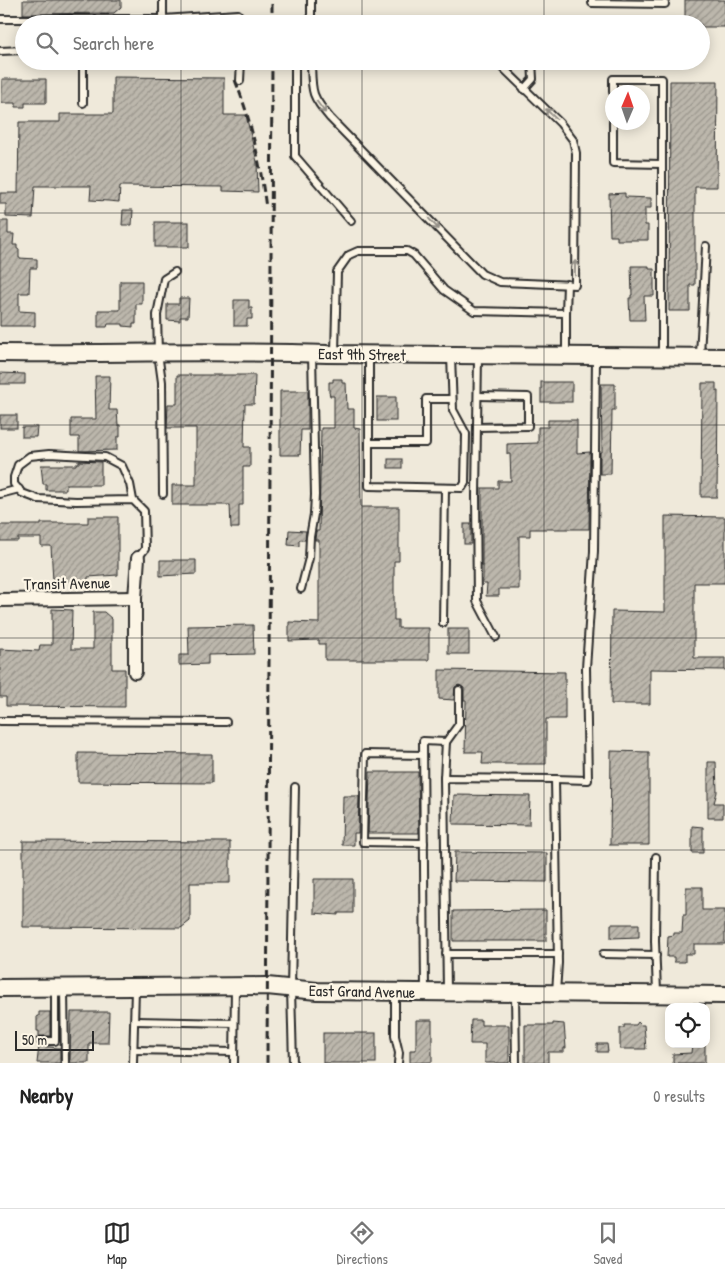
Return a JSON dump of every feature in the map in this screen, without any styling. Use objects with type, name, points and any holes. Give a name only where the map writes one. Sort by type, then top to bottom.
[{"type":"street","name":"East 9th Street","points":[[0,353],[271,351],[334,354],[725,357]]},
{"type":"street","points":[[135,672],[135,598],[138,558]]},
{"type":"street","name":"Transit Avenue","points":[[0,600],[135,598]]},
{"type":"street","name":"East Grand Avenue","points":[[0,988],[36,986],[59,988],[267,986],[318,991],[725,994]]},
{"type":"lane","points":[[163,0],[163,15]]},
{"type":"lane","points":[[311,15],[312,0]]},
{"type":"lane","points":[[592,0],[592,3],[665,4]]},
{"type":"lane","points":[[223,15],[238,14]]},
{"type":"lane","points":[[0,19],[15,19]]},
{"type":"lane","points":[[0,51],[15,50]]},
{"type":"lane","points":[[83,70],[83,104]]},
{"type":"lane","points":[[240,81],[241,70]]},
{"type":"lane","points":[[295,70],[295,156],[351,222]]},
{"type":"lane","points":[[311,70],[312,90],[317,102],[325,113],[482,274],[500,282],[575,284],[576,152],[573,140],[568,132],[505,70]]},
{"type":"lane","points":[[524,89],[533,79],[532,70]]},
{"type":"lane","points":[[613,85],[613,79],[662,79],[662,356]]},
{"type":"lane","points":[[613,130],[613,163],[662,164]]},
{"type":"lane","points":[[700,357],[706,246]]},
{"type":"lane","points":[[334,354],[337,272],[349,255],[358,251],[407,251],[414,255],[444,290],[474,312],[566,313]]},
{"type":"lane","points":[[163,494],[162,382],[158,353],[157,315],[164,279],[175,272]]},
{"type":"lane","points":[[566,284],[566,355]]},
{"type":"lane","points":[[301,589],[309,558],[315,495],[312,353]]},
{"type":"lane","points":[[369,354],[369,486],[462,488],[464,483],[466,434],[453,410],[451,355]]},
{"type":"lane","points":[[478,355],[477,601],[496,637]]},
{"type":"lane","points":[[444,778],[588,780],[586,668],[594,551],[596,356]]},
{"type":"lane","points":[[477,427],[528,426],[528,397],[478,396]]},
{"type":"lane","points":[[369,443],[426,442],[426,399],[452,399]]},
{"type":"lane","points":[[133,500],[76,501],[38,499],[22,493],[14,484],[14,477],[18,464],[30,456],[49,454],[106,457],[122,466],[130,484],[133,500],[144,511],[145,549],[138,558]]},
{"type":"lane","points":[[443,623],[445,488]]},
{"type":"lane","points":[[0,494],[19,489]]},
{"type":"lane","points":[[447,992],[444,778],[446,742],[459,724],[460,690]]},
{"type":"lane","points":[[0,722],[226,722]]},
{"type":"lane","points":[[425,992],[423,741],[446,742]]},
{"type":"lane","points":[[423,755],[365,754],[364,842],[424,843]]},
{"type":"lane","points":[[555,779],[558,954],[556,992]]},
{"type":"lane","points":[[293,1063],[291,989],[295,787]]},
{"type":"lane","points":[[656,856],[658,994]]},
{"type":"lane","points":[[446,954],[558,954]]},
{"type":"lane","points":[[603,954],[656,955]]},
{"type":"lane","points":[[134,1063],[135,987]]},
{"type":"lane","points":[[234,1063],[235,987]]},
{"type":"lane","points":[[40,1041],[55,1041],[59,988]]},
{"type":"lane","points":[[59,988],[65,1063]]},
{"type":"lane","points":[[395,992],[395,1036],[399,1053],[398,1063]]},
{"type":"lane","points":[[515,992],[516,1063]]},
{"type":"lane","points":[[135,1021],[234,1023]]},
{"type":"lane","points":[[134,1050],[234,1052]]},
{"type":"building","points":[[23,0],[121,0],[121,7],[114,13],[23,14]]},
{"type":"building","points":[[685,0],[725,0],[725,27],[710,27],[710,15],[685,15]]},
{"type":"building","points":[[113,77],[224,78],[224,115],[246,115],[257,162],[258,192],[223,191],[223,187],[120,186],[119,202],[90,200],[91,186],[35,186],[33,218],[6,217],[6,204],[0,204],[0,193],[18,193],[19,122],[60,122],[60,114],[113,114]]},
{"type":"building","points":[[2,79],[46,79],[46,103],[25,103],[25,107],[16,107],[16,103],[2,103]]},
{"type":"building","points":[[670,81],[718,81],[717,187],[695,187],[695,285],[690,285],[690,311],[669,311]]},
{"type":"building","points":[[625,193],[625,197],[651,198],[651,208],[645,208],[645,225],[648,225],[648,240],[617,240],[617,236],[610,236],[609,194]]},
{"type":"building","points":[[123,210],[133,210],[132,225],[122,225]]},
{"type":"building","points":[[0,221],[8,221],[8,234],[14,234],[13,245],[17,245],[17,249],[19,249],[19,258],[37,259],[37,268],[30,268],[29,293],[19,293],[19,311],[35,312],[35,326],[0,326]]},
{"type":"building","points":[[155,222],[189,222],[189,247],[155,247]]},
{"type":"building","points":[[631,266],[649,266],[649,269],[654,269],[654,296],[644,296],[645,320],[630,320],[629,298],[632,295]]},
{"type":"building","points":[[120,281],[142,281],[142,304],[136,304],[136,324],[133,324],[133,327],[123,326],[123,324],[108,324],[107,327],[98,327],[98,310],[120,310]]},
{"type":"building","points":[[179,298],[189,298],[188,317],[180,317],[180,321],[167,320],[167,304],[179,304]]},
{"type":"building","points":[[234,300],[249,300],[249,308],[252,308],[252,319],[247,319],[247,326],[234,326]]},
{"type":"building","points":[[0,373],[25,374],[25,384],[0,384]]},
{"type":"building","points":[[177,375],[255,375],[254,404],[245,404],[244,447],[250,447],[250,467],[243,467],[243,505],[239,505],[239,528],[231,528],[230,505],[172,505],[172,485],[196,485],[196,428],[167,428],[168,404],[177,404]]},
{"type":"building","points":[[95,376],[110,376],[109,410],[117,410],[118,425],[120,425],[120,437],[117,437],[117,450],[79,451],[79,437],[71,437],[71,419],[96,419]]},
{"type":"building","points":[[333,379],[342,379],[342,383],[346,383],[347,409],[354,409],[354,428],[360,429],[361,507],[399,507],[399,561],[394,561],[394,620],[398,620],[398,628],[429,628],[429,660],[325,660],[325,644],[319,644],[319,640],[289,641],[289,622],[319,623],[319,540],[315,540],[316,531],[319,531],[321,428],[334,428],[334,396],[330,396],[329,392],[329,382],[333,382]]},
{"type":"building","points":[[541,382],[572,382],[572,402],[541,402]]},
{"type":"building","points":[[702,383],[716,383],[716,391],[718,391],[717,497],[701,497]]},
{"type":"building","points":[[601,384],[615,384],[615,410],[612,410],[611,474],[600,474],[600,452],[602,452]]},
{"type":"building","points":[[280,391],[308,391],[308,430],[301,430],[300,455],[280,455]]},
{"type":"building","points":[[377,397],[396,397],[396,421],[377,421]]},
{"type":"building","points":[[0,415],[17,415],[17,428],[0,428]]},
{"type":"building","points":[[548,420],[577,420],[577,453],[590,452],[589,529],[530,529],[530,536],[519,536],[519,589],[499,589],[499,596],[486,596],[487,584],[483,584],[482,566],[482,488],[498,488],[498,481],[511,481],[510,454],[507,454],[507,444],[538,443],[538,427],[548,427]]},
{"type":"building","points":[[22,427],[37,427],[36,437],[22,437]]},
{"type":"building","points":[[388,459],[402,459],[402,468],[388,468]]},
{"type":"building","points":[[79,461],[101,462],[101,485],[66,485],[66,490],[46,490],[46,484],[43,484],[41,465],[76,465]]},
{"type":"building","points":[[665,516],[725,517],[725,583],[694,583],[694,658],[725,658],[725,670],[650,669],[650,704],[611,704],[612,611],[665,612]]},
{"type":"building","points":[[88,517],[118,517],[118,575],[88,577],[88,581],[53,581],[51,546],[41,546],[41,538],[18,538],[18,541],[0,541],[0,525],[88,523]]},
{"type":"building","points":[[464,524],[471,524],[471,544],[464,544]]},
{"type":"building","points":[[289,530],[306,531],[305,540],[299,540],[299,546],[288,545]]},
{"type":"building","points":[[160,560],[196,560],[196,574],[160,576]]},
{"type":"building","points":[[52,609],[72,610],[71,649],[93,649],[93,612],[104,612],[112,619],[112,669],[125,669],[125,707],[6,706],[6,697],[0,697],[0,649],[39,651],[40,645],[52,645]]},
{"type":"building","points":[[253,625],[254,654],[208,655],[208,664],[179,665],[179,655],[189,655],[188,626]]},
{"type":"building","points":[[448,629],[469,629],[469,654],[448,654]]},
{"type":"building","points":[[439,670],[565,672],[565,719],[546,719],[546,764],[482,764],[483,752],[465,752],[466,700],[464,700],[464,688],[459,685],[455,687],[454,700],[439,699]]},
{"type":"building","points":[[611,751],[649,752],[649,845],[610,845]]},
{"type":"building","points":[[78,753],[212,754],[212,783],[78,782]]},
{"type":"building","points":[[708,762],[716,762],[717,792],[714,803],[723,803],[723,818],[708,818]]},
{"type":"building","points":[[370,772],[418,772],[419,833],[368,833]]},
{"type":"building","points":[[454,795],[530,796],[529,825],[453,824]]},
{"type":"building","points":[[343,796],[359,796],[358,833],[354,833],[354,845],[342,845]]},
{"type":"building","points":[[692,826],[703,827],[703,853],[692,853]]},
{"type":"building","points":[[23,841],[230,842],[230,883],[190,883],[190,921],[181,928],[23,927]]},
{"type":"building","points":[[455,852],[547,853],[547,882],[454,881]]},
{"type":"building","points":[[314,879],[353,879],[353,913],[338,913],[338,915],[314,913]]},
{"type":"building","points":[[686,887],[702,887],[702,910],[725,910],[725,944],[694,944],[694,954],[685,954],[685,962],[674,962],[674,957],[667,957],[668,936],[674,935],[674,933],[682,933],[683,915],[686,915]]},
{"type":"building","points":[[546,910],[546,941],[453,941],[453,911]]},
{"type":"building","points":[[611,924],[639,924],[639,937],[611,938]]},
{"type":"building","points":[[39,1012],[50,1012],[50,1036],[39,1036],[37,1016],[39,1016]]},
{"type":"building","points":[[71,1012],[109,1012],[108,1043],[89,1043],[89,1063],[70,1063]]},
{"type":"building","points":[[416,1020],[432,1020],[432,1062],[410,1063],[410,1050],[416,1050]]},
{"type":"building","points":[[471,1020],[481,1020],[481,1025],[509,1025],[509,1063],[485,1063],[485,1044],[470,1044]]},
{"type":"building","points":[[638,1022],[644,1025],[646,1049],[620,1049],[620,1028],[624,1028],[624,1025],[636,1025]]},
{"type":"building","points":[[553,1023],[564,1024],[566,1048],[564,1048],[564,1052],[548,1052],[548,1063],[525,1063],[525,1025],[553,1025]]},
{"type":"building","points":[[323,1033],[376,1033],[376,1063],[323,1063]]},
{"type":"building","points":[[597,1044],[607,1044],[608,1052],[597,1052]]},
{"type":"building","points":[[39,1046],[60,1048],[60,1063],[37,1063]]},
{"type":"building","points":[[692,1048],[705,1048],[705,1063],[673,1063],[673,1054],[691,1053]]},
{"type":"railway","points":[[272,0],[272,15]]},
{"type":"railway","points":[[267,1063],[272,70]]},
{"type":"railway","points":[[235,80],[255,143],[266,208]]}]
